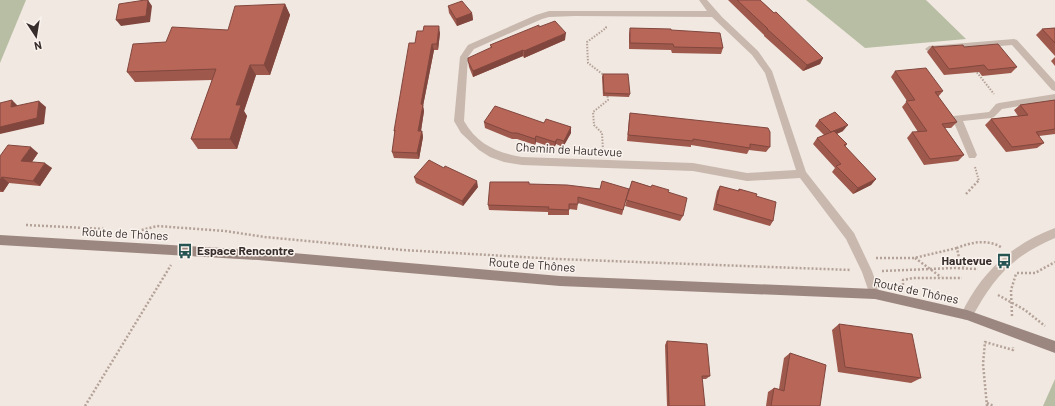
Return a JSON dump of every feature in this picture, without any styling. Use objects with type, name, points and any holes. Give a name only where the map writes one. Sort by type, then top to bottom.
[{"type":"main road","name":"Route de Thônes","points":[[0,240],[258,255],[560,281],[875,294],[967,315],[1055,347]]},
{"type":"street","points":[[703,0],[714,14],[756,52],[764,62],[769,73],[802,174],[850,236],[867,271],[875,294]]},
{"type":"street","name":"Chemin de Hautevue","points":[[714,14],[606,13],[549,14],[539,17],[471,47],[464,57],[459,121],[464,130],[482,147],[504,158],[522,161],[693,167],[748,177],[802,174]]},
{"type":"street","points":[[928,49],[1014,42],[1055,88]]},
{"type":"street","points":[[972,155],[957,118],[991,114],[999,106],[1055,97]]},
{"type":"street","points":[[967,315],[982,288],[1013,254],[1031,243],[1055,233]]},
{"type":"path","points":[[606,13],[606,28],[587,42],[588,63],[607,77]]},
{"type":"path","points":[[975,70],[1003,105]]},
{"type":"path","points":[[604,163],[602,133],[594,125],[593,112],[608,100],[607,90]]},
{"type":"path","points":[[966,194],[979,182],[972,155]]},
{"type":"path","points":[[22,224],[112,230]]},
{"type":"path","points":[[127,231],[135,232],[157,226],[226,231],[265,237],[403,250],[557,259],[867,271],[896,271],[928,267],[965,267],[1016,273],[1035,273],[1055,262]]},
{"type":"path","points":[[861,259],[885,257],[914,258],[983,241],[994,243],[1013,254]]},
{"type":"path","points":[[957,248],[959,258],[965,267]]},
{"type":"path","points":[[85,406],[179,251]]},
{"type":"path","points":[[914,258],[941,277]]},
{"type":"path","points":[[994,406],[987,405],[983,364],[986,342],[1013,350],[1011,290],[1016,273],[1020,267]]},
{"type":"path","points":[[903,288],[903,280],[913,278],[962,278]]},
{"type":"path","points":[[997,295],[1025,310],[1048,327]]},
{"type":"green space","points":[[0,0],[26,0],[0,63]]},
{"type":"green space","points":[[806,0],[926,0],[966,39],[865,48]]},
{"type":"green space","points":[[1055,379],[1055,406],[1043,406]]},
{"type":"building","points":[[148,0],[146,16],[116,20],[119,4]]},
{"type":"building","points":[[737,0],[760,0],[774,13],[776,12],[823,58],[807,65]]},
{"type":"building","points":[[462,1],[472,13],[456,19],[448,6]]},
{"type":"building","points":[[285,4],[264,65],[250,65],[236,105],[241,105],[230,139],[191,139],[216,69],[127,72],[133,44],[166,42],[172,27],[228,30],[235,6]]},
{"type":"building","points":[[555,21],[566,33],[473,71],[468,58],[492,47],[490,45],[539,25],[539,27]]},
{"type":"building","points":[[424,26],[439,26],[437,44],[432,44],[421,104],[423,105],[418,131],[422,131],[417,153],[392,152],[395,130],[394,131],[409,43],[415,43],[417,31],[423,31]]},
{"type":"building","points":[[630,28],[671,29],[720,33],[723,48],[674,47],[673,44],[630,43]]},
{"type":"building","points":[[1055,28],[1055,43],[1042,29]]},
{"type":"building","points":[[998,44],[1017,67],[988,70],[984,65],[949,69],[932,46],[963,45],[964,47]]},
{"type":"building","points":[[926,68],[943,91],[935,92],[957,122],[942,124],[964,155],[930,159],[912,132],[927,131],[906,101],[915,100],[895,71]]},
{"type":"building","points":[[603,74],[628,74],[630,94],[604,93]]},
{"type":"building","points":[[12,100],[11,107],[39,101],[37,118],[0,127],[0,103]]},
{"type":"building","points":[[1055,100],[1055,129],[1036,132],[1044,143],[1012,147],[991,119],[1028,115],[1020,105]]},
{"type":"building","points":[[495,106],[544,123],[546,119],[571,127],[564,141],[557,139],[555,142],[536,136],[535,139],[517,133],[512,133],[484,122]]},
{"type":"building","points":[[835,112],[848,125],[831,132],[819,120]]},
{"type":"building","points":[[630,113],[768,128],[770,132],[770,147],[750,144],[750,148],[693,139],[693,141],[628,135]]},
{"type":"building","points":[[834,131],[847,144],[844,145],[876,179],[858,188],[836,166],[841,164],[817,138]]},
{"type":"building","points":[[8,145],[31,147],[21,161],[45,163],[33,181],[2,177],[0,180],[0,156]]},
{"type":"building","points":[[429,160],[444,168],[445,166],[477,181],[462,201],[414,177]]},
{"type":"building","points":[[602,181],[629,189],[623,210],[578,197],[578,204],[569,204],[569,210],[548,209],[549,207],[488,205],[490,182],[529,182],[529,184],[567,185],[600,189]]},
{"type":"building","points":[[632,181],[651,187],[652,185],[669,190],[668,192],[687,198],[683,216],[626,200]]},
{"type":"building","points":[[720,186],[757,194],[756,196],[776,202],[773,221],[716,204]]},
{"type":"building","points":[[839,324],[912,334],[921,378],[845,367]]},
{"type":"building","points":[[667,341],[707,344],[710,376],[702,376],[705,406],[669,406]]},
{"type":"building","points":[[790,353],[826,365],[820,406],[771,406],[774,388],[784,391]]},
{"type":"place","name":"Espace Rencontre","points":[[185,251]]},
{"type":"place","name":"Hautevue","points":[[1004,261]]}]
